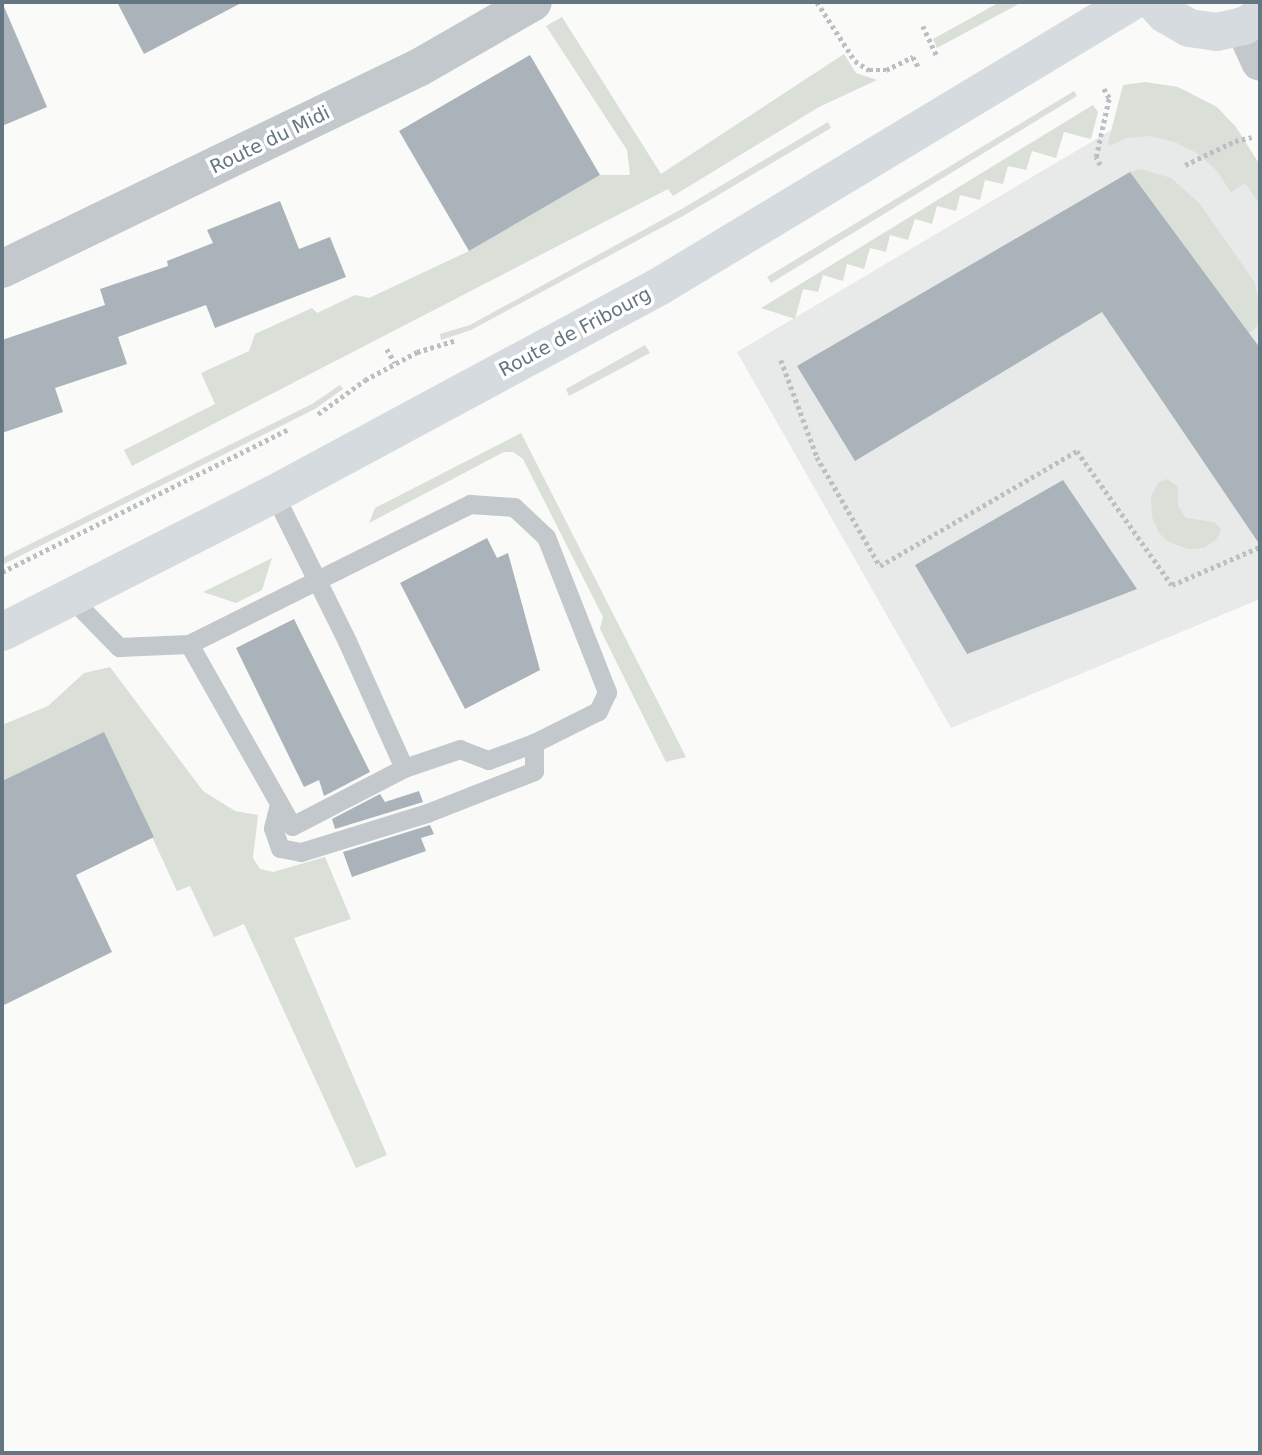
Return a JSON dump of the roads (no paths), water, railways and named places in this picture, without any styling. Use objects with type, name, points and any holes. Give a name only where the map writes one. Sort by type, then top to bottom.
[{"type":"main road","name":"Route de Fribourg","points":[[2,632],[274,494],[660,286],[1131,2]]},
{"type":"main road","points":[[1154,2],[1165,14],[1189,27],[1217,32],[1252,21]]},
{"type":"street","name":"Route du Midi","points":[[2,269],[420,67],[533,2]]},
{"type":"street","points":[[1252,21],[1260,62]]},
{"type":"lane","points":[[274,494],[404,768]]},
{"type":"lane","points":[[71,598],[119,647],[189,645],[470,504],[514,506],[546,537],[607,692],[598,712],[534,743],[488,760],[460,749],[404,768],[292,826],[189,645]]},
{"type":"lane","points":[[279,804],[273,828],[280,848],[301,852],[426,813],[534,771],[534,743]]}]
